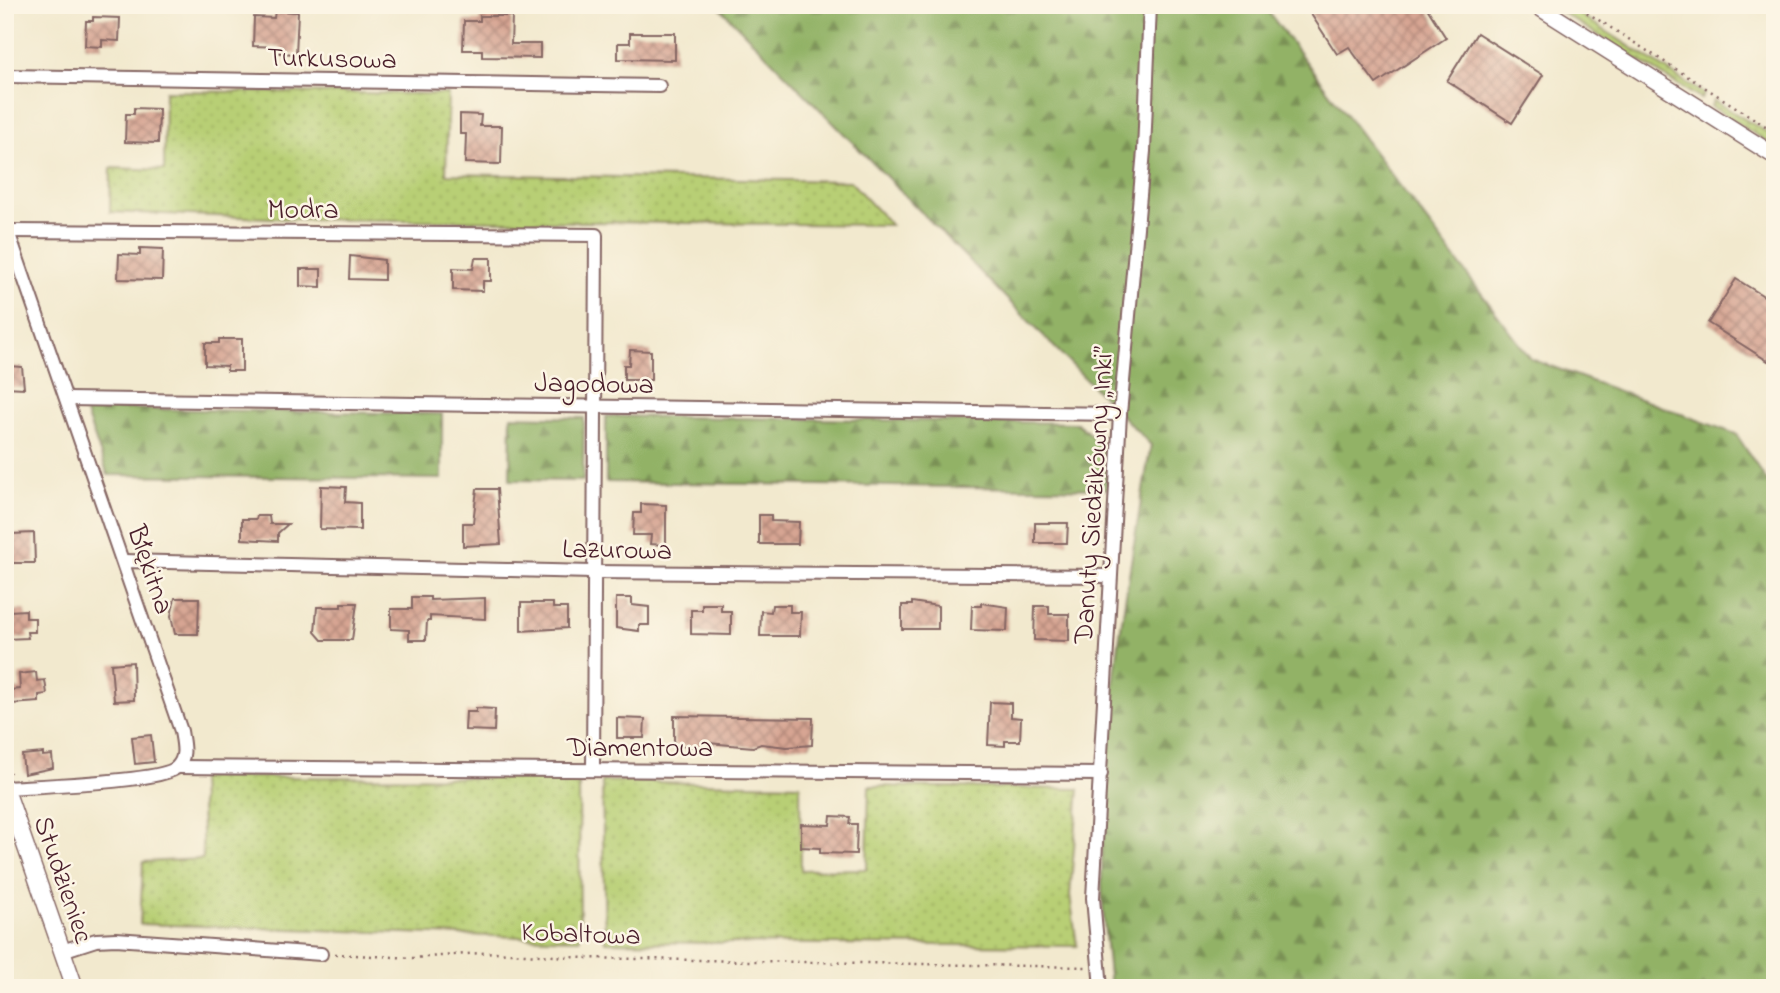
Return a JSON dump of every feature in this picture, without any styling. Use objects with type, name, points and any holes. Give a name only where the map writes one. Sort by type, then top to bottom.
[{"type":"street","name":"Danuty Siedzikówny „Inki”","points":[[1101,988],[1093,898],[1120,414],[1144,151],[1150,5]]},
{"type":"street","points":[[1536,5],[1775,156]]},
{"type":"street","name":"Turkusowa","points":[[5,76],[659,86]]},
{"type":"street","name":"Modra","points":[[8,227],[596,234],[595,406]]},
{"type":"street","name":"Błękitna","points":[[8,227],[181,731],[184,754],[178,767]]},
{"type":"street","name":"Jagodowa","points":[[67,398],[1120,414]]},
{"type":"street","points":[[593,770],[595,406]]},
{"type":"street","name":"Lazurowa","points":[[123,561],[592,572],[1110,576]]},
{"type":"street","points":[[6,787],[142,778],[171,772],[178,767]]},
{"type":"street","name":"Diamentowa","points":[[178,767],[1101,774]]},
{"type":"street","name":"Studzieniec","points":[[6,787],[75,988]]},
{"type":"street","points":[[62,951],[96,940],[116,939],[321,954]]},
{"type":"path","points":[[1575,5],[1775,132]]},
{"type":"path","name":"Kobaltowa","points":[[321,954],[413,958],[495,953],[584,958],[1099,967]]},
{"type":"green space","points":[[717,5],[1263,5],[1531,359],[1736,434],[1775,493],[1775,988],[1110,988],[1102,886],[1106,764],[1117,657],[1151,445]]},
{"type":"green space","points":[[1550,5],[1565,5],[1704,94],[1701,99]]},
{"type":"green space","points":[[165,91],[448,94],[446,174],[850,181],[891,225],[298,219],[110,212],[111,168],[164,170]]},
{"type":"green space","points":[[1714,101],[1775,137],[1775,147],[1711,106]]},
{"type":"green space","points":[[84,408],[442,414],[442,479],[108,475]]},
{"type":"green space","points":[[511,416],[584,418],[583,481],[510,480]]},
{"type":"green space","points":[[606,416],[1077,423],[1110,452],[1108,489],[606,482]]},
{"type":"green space","points":[[200,777],[579,778],[580,939],[140,924],[143,862],[203,859]]},
{"type":"green space","points":[[602,781],[800,785],[801,870],[867,869],[869,786],[1079,789],[1070,895],[1077,946],[605,942]]},
{"type":"building","points":[[1305,5],[1425,5],[1446,38],[1376,84],[1349,47],[1337,54]]},
{"type":"building","points":[[275,11],[298,12],[296,54],[280,53],[280,47],[253,46],[254,17],[274,18]]},
{"type":"building","points":[[480,16],[512,16],[511,44],[540,44],[540,58],[482,57],[482,50],[463,50],[464,21],[480,21]]},
{"type":"building","points":[[93,17],[120,18],[119,41],[102,40],[102,47],[85,46],[86,21],[93,21]]},
{"type":"building","points":[[630,33],[675,33],[675,60],[618,59],[618,43],[630,43]]},
{"type":"building","points":[[1477,33],[1543,75],[1512,123],[1447,81]]},
{"type":"building","points":[[134,108],[159,109],[158,143],[125,142],[126,114],[134,114]]},
{"type":"building","points":[[460,114],[481,115],[480,126],[502,126],[501,164],[465,163],[466,134],[460,134]]},
{"type":"building","points":[[140,248],[163,249],[162,280],[118,279],[119,254],[140,255]]},
{"type":"building","points":[[350,256],[384,260],[384,280],[349,279]]},
{"type":"building","points":[[475,258],[491,258],[491,281],[483,281],[483,291],[453,290],[453,268],[473,269]]},
{"type":"building","points":[[300,269],[321,269],[321,287],[300,286]]},
{"type":"building","points":[[1736,279],[1775,303],[1775,349],[1768,361],[1708,323]]},
{"type":"building","points":[[219,339],[242,339],[242,371],[227,371],[227,366],[205,365],[205,343],[219,343]]},
{"type":"building","points":[[630,350],[651,351],[651,380],[624,380],[624,365],[629,365]]},
{"type":"building","points":[[9,366],[22,367],[24,388],[5,387],[5,369]]},
{"type":"building","points":[[321,486],[346,487],[345,502],[360,503],[360,530],[320,529]]},
{"type":"building","points":[[477,489],[497,489],[501,544],[463,546],[463,523],[473,523]]},
{"type":"building","points":[[641,504],[666,505],[666,545],[650,544],[651,535],[633,535],[634,513],[641,513]]},
{"type":"building","points":[[759,515],[771,515],[771,521],[799,522],[798,544],[759,544]]},
{"type":"building","points":[[257,516],[269,516],[270,524],[288,524],[278,533],[278,541],[242,539],[242,519],[256,519]]},
{"type":"building","points":[[1035,523],[1068,523],[1067,543],[1035,543]]},
{"type":"building","points":[[34,533],[35,563],[12,563],[11,534]]},
{"type":"building","points":[[412,597],[430,597],[430,600],[485,598],[485,619],[430,616],[430,621],[427,621],[426,640],[409,640],[409,630],[391,629],[391,609],[412,609]]},
{"type":"building","points":[[175,598],[199,598],[198,634],[175,634],[171,616]]},
{"type":"building","points":[[616,598],[632,598],[632,605],[649,607],[649,625],[639,625],[639,631],[616,628]]},
{"type":"building","points":[[912,602],[938,606],[938,629],[902,629],[902,605],[912,605]]},
{"type":"building","points":[[341,603],[357,603],[352,640],[322,640],[315,632],[317,607],[341,607]]},
{"type":"building","points":[[521,603],[553,603],[553,608],[567,608],[567,628],[521,631]]},
{"type":"building","points":[[981,603],[1008,607],[1007,631],[971,630],[972,606],[981,606]]},
{"type":"building","points":[[702,604],[721,604],[721,611],[731,611],[731,635],[691,634],[691,610],[702,610]]},
{"type":"building","points":[[772,605],[790,605],[790,612],[801,612],[800,636],[760,636],[761,611],[771,612]]},
{"type":"building","points":[[1035,606],[1049,606],[1049,614],[1069,614],[1069,641],[1034,640]]},
{"type":"building","points":[[26,610],[26,618],[35,618],[35,632],[27,632],[28,638],[5,639],[5,626],[10,625],[9,611]]},
{"type":"building","points":[[133,662],[134,700],[114,701],[111,664]]},
{"type":"building","points":[[36,672],[37,681],[45,680],[47,694],[39,695],[39,702],[11,704],[10,690],[20,689],[19,674]]},
{"type":"building","points":[[990,702],[1011,703],[1011,717],[1021,718],[1020,741],[1005,741],[1005,746],[988,745]]},
{"type":"building","points":[[476,708],[495,709],[494,731],[465,730],[466,712],[476,712]]},
{"type":"building","points":[[674,716],[813,718],[812,745],[787,747],[761,744],[753,747],[708,743],[700,747],[682,746],[674,744]]},
{"type":"building","points":[[617,718],[645,719],[644,738],[617,738]]},
{"type":"building","points":[[151,735],[154,762],[135,764],[132,737]]},
{"type":"building","points":[[43,753],[43,756],[52,755],[53,768],[24,774],[22,755]]},
{"type":"building","points":[[831,816],[850,817],[849,824],[857,824],[856,854],[820,853],[820,848],[801,847],[801,824],[830,825]]}]
